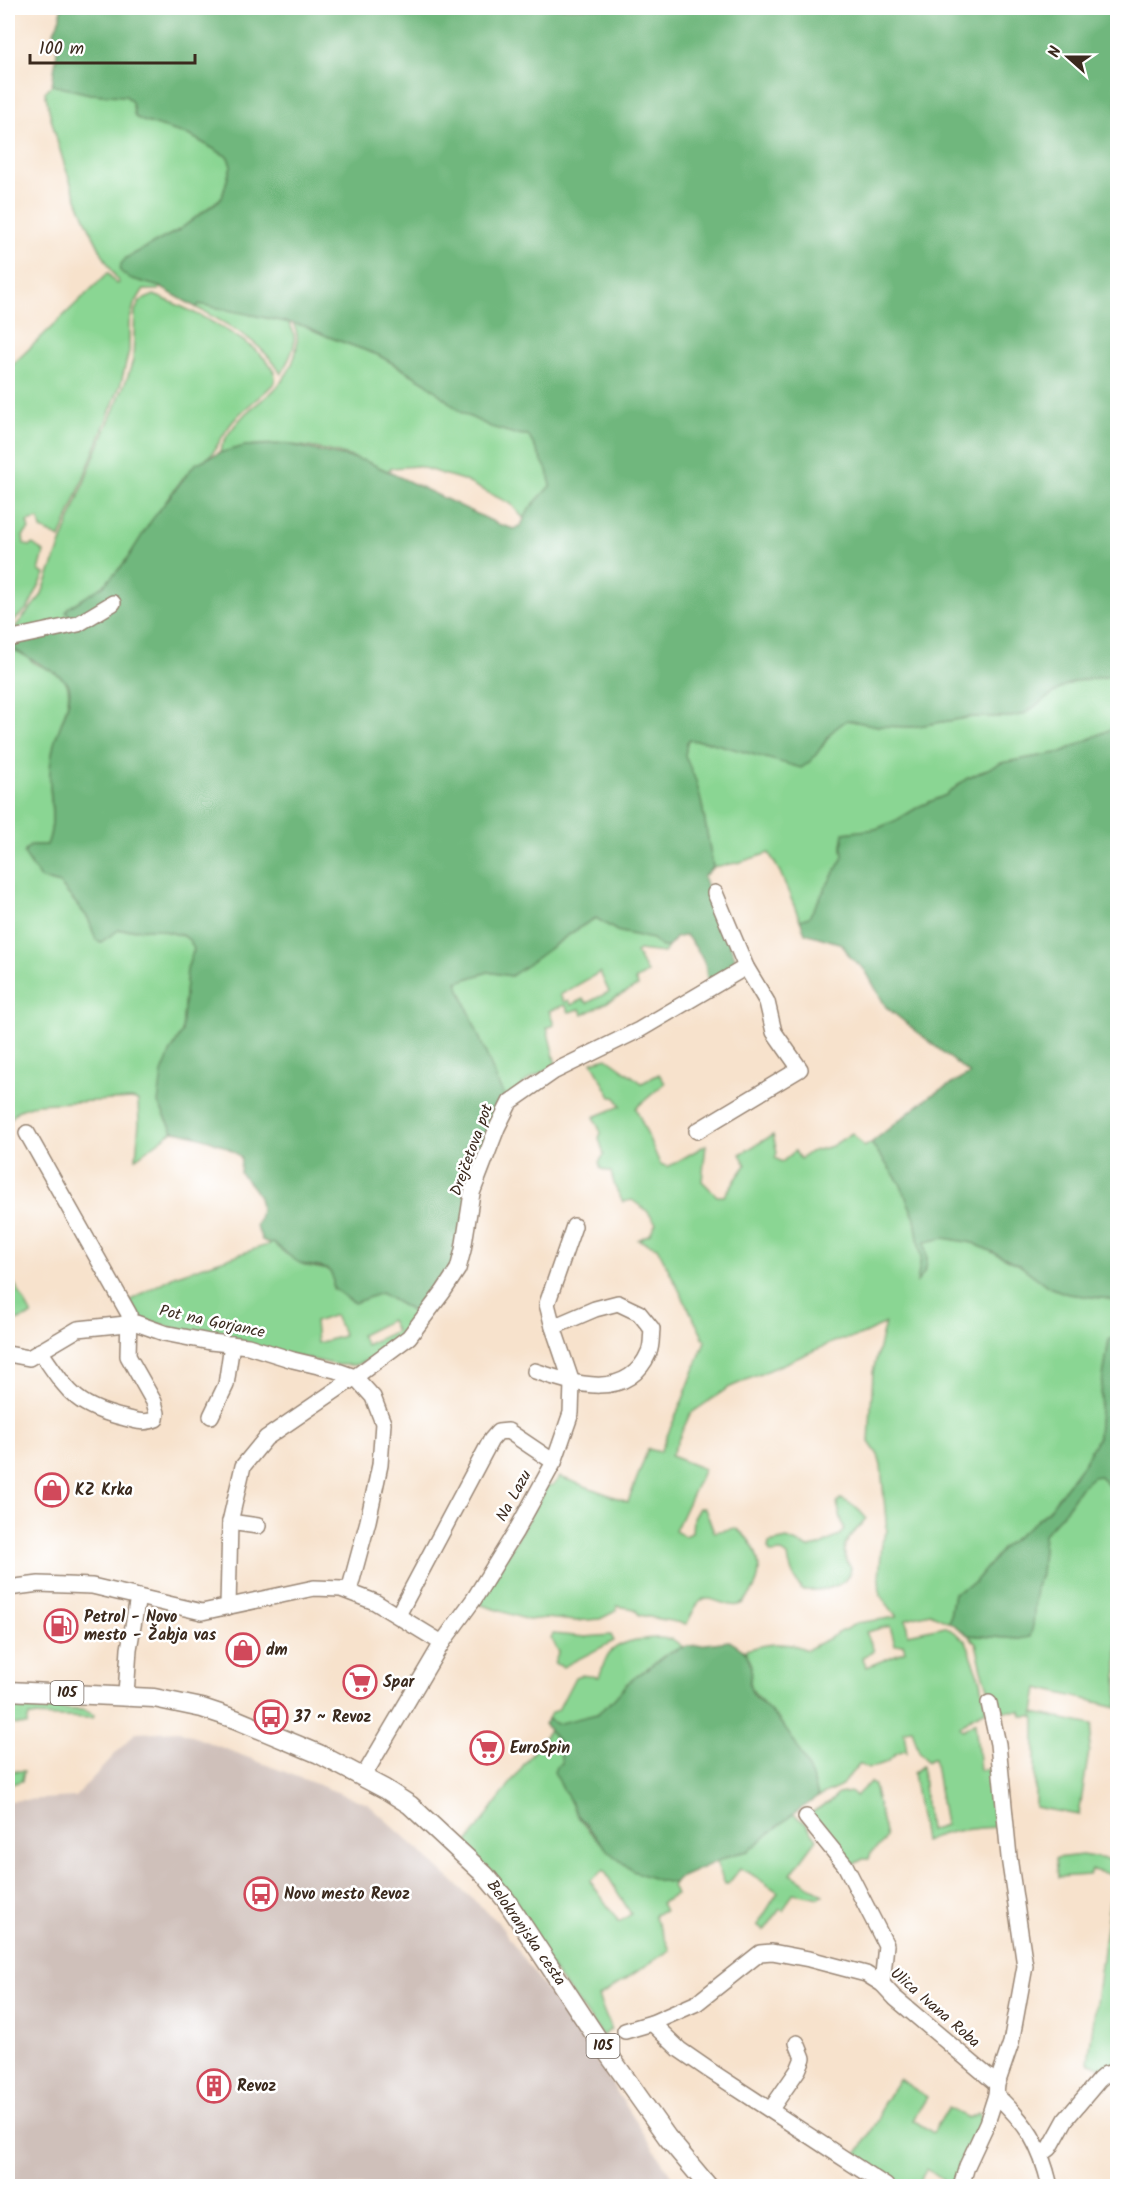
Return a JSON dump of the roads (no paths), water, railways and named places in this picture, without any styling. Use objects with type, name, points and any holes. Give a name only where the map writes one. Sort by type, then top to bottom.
[{"type":"main road","name":"Belokranjska cesta","points":[[8,1691],[126,1695],[202,1708],[295,1743],[385,1788],[410,1805],[485,1875],[506,1900],[599,2041],[667,2137],[708,2187]]},
{"type":"street","points":[[8,639],[78,624],[113,603]]},
{"type":"street","points":[[697,1131],[800,1069],[774,1032],[767,1002],[746,967],[715,893]]},
{"type":"street","name":"Drejčetova pot","points":[[355,1377],[409,1336],[458,1269],[472,1193],[510,1102],[553,1072],[639,1030],[746,967]]},
{"type":"street","points":[[27,1133],[129,1314],[129,1356],[154,1402],[156,1419],[147,1423],[105,1413],[84,1404],[69,1392],[40,1351]]},
{"type":"street","points":[[554,1462],[571,1413],[572,1383],[547,1304],[574,1226]]},
{"type":"street","points":[[535,1371],[572,1383],[597,1385],[621,1383],[638,1370],[650,1350],[652,1329],[639,1313],[618,1303],[553,1327]]},
{"type":"street","name":"Pot na Gorjance","points":[[8,1354],[29,1358],[78,1329],[130,1324],[144,1325],[164,1333],[248,1346],[355,1377]]},
{"type":"street","points":[[211,1416],[226,1385],[232,1344]]},
{"type":"street","points":[[228,1606],[230,1522],[243,1466],[266,1438],[355,1377],[373,1396],[383,1423],[380,1465],[349,1591]]},
{"type":"street","name":"Na Lazu","points":[[363,1777],[442,1643],[474,1599],[516,1531],[554,1462],[508,1431],[498,1432],[491,1440],[398,1616]]},
{"type":"street","points":[[230,1522],[258,1526]]},
{"type":"street","points":[[8,1588],[39,1584],[92,1586],[202,1612],[314,1588],[341,1589],[375,1602],[442,1643]]},
{"type":"street","points":[[126,1695],[129,1649],[138,1597]]},
{"type":"street","points":[[962,2187],[967,2166],[987,2123],[1011,2043],[1025,1966],[998,1744],[989,1703]]},
{"type":"street","points":[[806,1817],[845,1864],[886,1945],[882,1983]]},
{"type":"street","name":"Ulica Ivana Roba","points":[[625,2031],[652,2023],[697,2003],[760,1953],[772,1952],[809,1959],[866,1974],[882,1983],[895,1998],[996,2090],[1033,2136],[1042,2154],[1050,2187]]},
{"type":"street","points":[[652,2023],[680,2050],[886,2187]]},
{"type":"street","points":[[771,2109],[798,2070],[803,2058],[798,2043]]},
{"type":"street","points":[[1042,2154],[1050,2148],[1066,2119],[1099,2080],[1106,2074],[1118,2072]]},
{"type":"place","name":"KZ Krka","points":[[52,1490]]},
{"type":"place","name":"Petrol - Novo mesto - Žabja vas","points":[[61,1626]]},
{"type":"place","name":"dm","points":[[243,1650]]},
{"type":"place","name":"Spar","points":[[360,1682]]},
{"type":"place","name":"37 ~ Revoz","points":[[271,1717]]},
{"type":"place","name":"EuroSpin","points":[[487,1748]]},
{"type":"place","name":"Novo mesto Revoz","points":[[261,1894]]},
{"type":"place","name":"Revoz","points":[[214,2086]]}]
